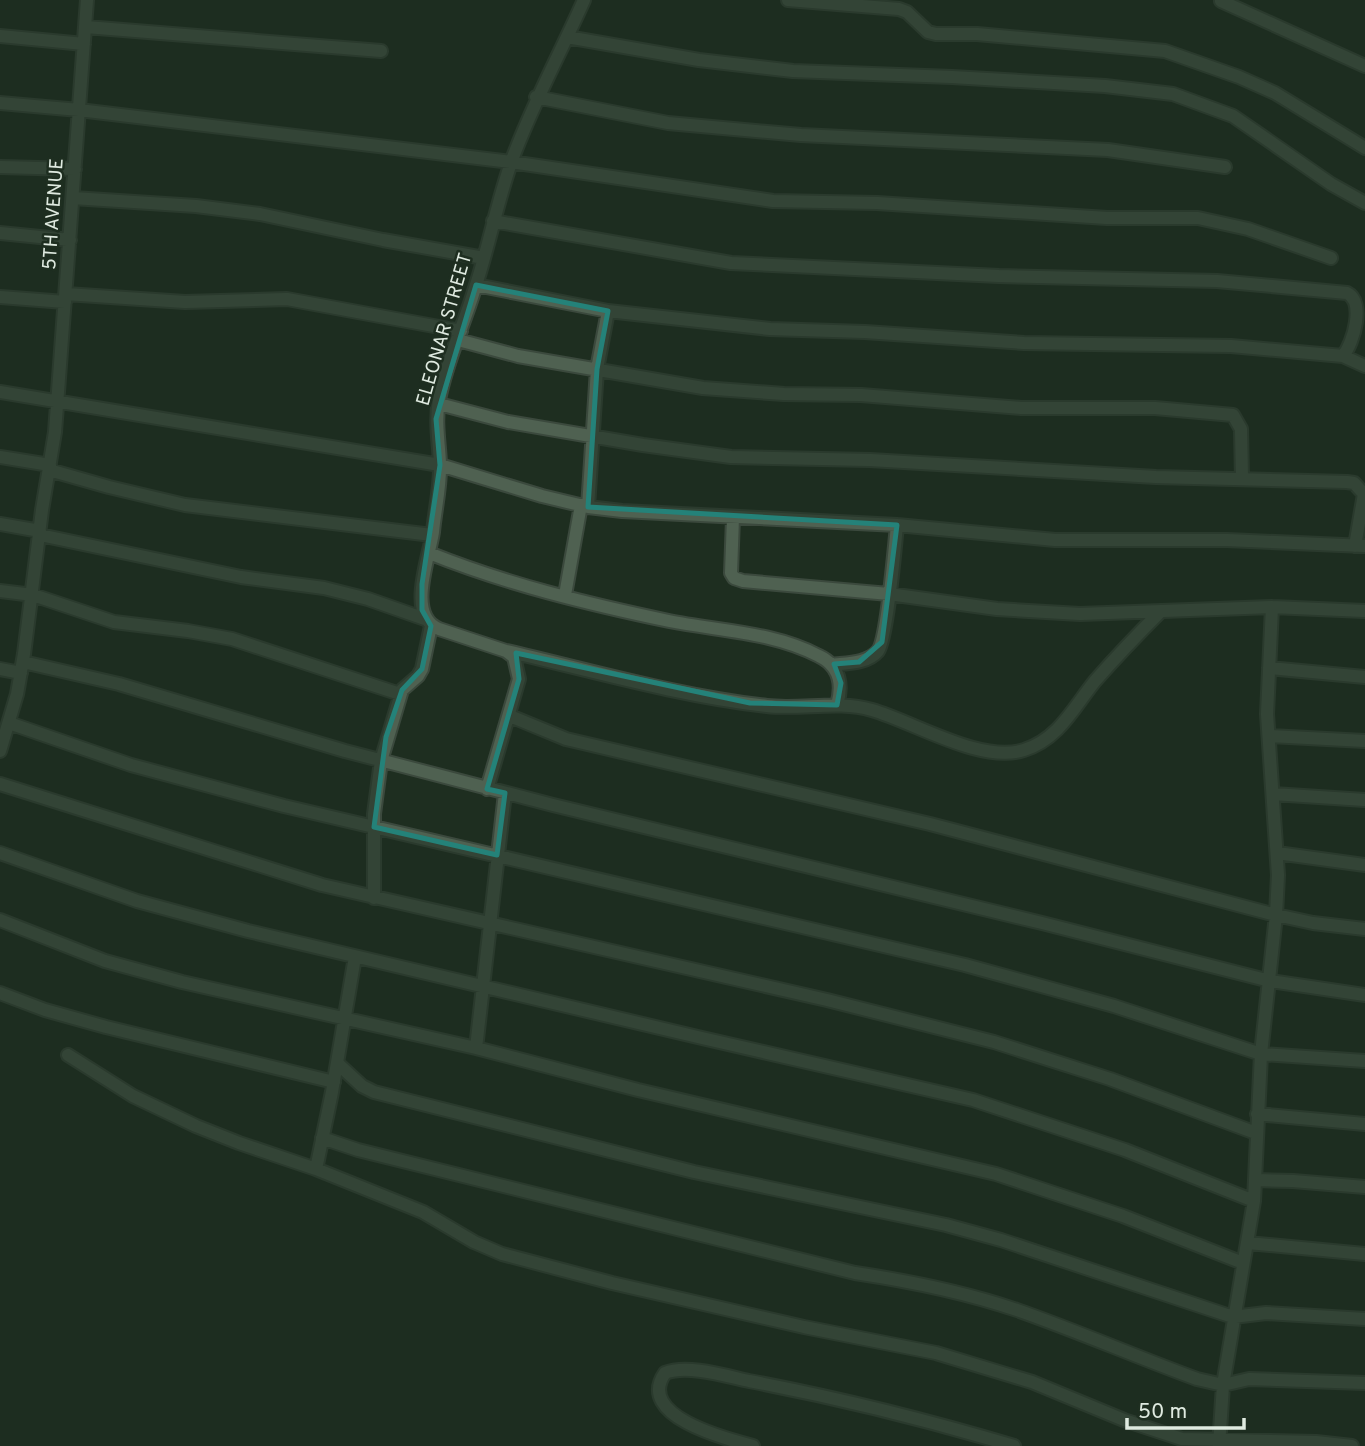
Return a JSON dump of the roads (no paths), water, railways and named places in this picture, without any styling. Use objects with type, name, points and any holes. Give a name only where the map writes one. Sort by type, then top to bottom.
[{"type":"street","name":"5TH AVENUE","points":[[0,751],[22,668],[55,432],[88,0]]},
{"type":"street","name":"ELEONAR STREET","points":[[400,695],[422,669],[428,622],[422,593],[440,465],[437,437],[443,383],[476,285],[511,162],[536,97],[584,0]]},
{"type":"street","points":[[788,0],[900,9],[907,12],[920,26],[936,34],[977,34],[1165,51],[1239,77],[1275,93],[1365,148]]},
{"type":"street","points":[[1221,1],[1365,66]]},
{"type":"street","points":[[86,27],[382,51]]},
{"type":"street","points":[[0,36],[84,44]]},
{"type":"street","points":[[567,37],[699,60],[793,71],[952,76],[1173,93],[1233,117],[1331,184],[1365,203]]},
{"type":"street","points":[[536,97],[668,123],[802,135],[1108,149],[1225,167]]},
{"type":"street","points":[[0,103],[79,110],[511,162],[773,201],[877,203],[1107,218],[1198,218],[1248,229],[1331,258]]},
{"type":"street","points":[[0,167],[75,169]]},
{"type":"street","points":[[73,198],[196,206],[260,214],[484,258]]},
{"type":"street","points":[[494,221],[730,263],[999,276],[1217,281],[1347,293],[1353,295],[1357,302],[1357,330],[1343,356]]},
{"type":"street","points":[[0,233],[70,240]]},
{"type":"street","points":[[476,285],[608,311],[770,329],[865,332],[1024,343],[1214,345],[1343,356],[1365,366]]},
{"type":"street","points":[[0,296],[185,302],[287,299],[460,336],[518,356],[703,388],[861,395],[1021,408],[1155,408],[1233,415],[1241,429],[1242,478]]},
{"type":"street","points":[[565,595],[585,506],[597,369],[608,311]]},
{"type":"street","points":[[0,392],[440,465],[505,486],[585,506],[652,514],[897,525],[1055,540],[1227,540],[1360,546],[1364,494],[1354,483],[1156,477],[858,460],[731,457],[508,422],[439,404]]},
{"type":"street","points":[[0,457],[49,468],[109,488],[185,505],[432,535]]},
{"type":"street","points":[[733,518],[731,573],[738,580],[889,594],[997,609],[1080,614],[1272,607],[1365,611]]},
{"type":"street","points":[[0,524],[241,577],[324,587],[368,599],[506,651],[663,688],[750,704],[791,707],[837,705],[871,709],[962,745],[995,751],[1021,751],[1052,735],[1069,718],[1094,683],[1161,611]]},
{"type":"street","points":[[831,664],[859,662],[878,651],[882,642],[897,525]]},
{"type":"street","points":[[429,553],[488,575],[660,619],[771,639],[820,656],[831,664],[841,683],[837,705]]},
{"type":"street","points":[[0,591],[33,595],[114,622],[188,631],[259,647],[400,695],[381,761],[375,799],[374,898]]},
{"type":"street","points":[[1219,1442],[1223,1385],[1254,1200],[1261,1054],[1276,915],[1277,853],[1269,736],[1272,607]]},
{"type":"street","points":[[487,789],[519,679],[514,657],[506,651]]},
{"type":"street","points":[[0,669],[22,668],[119,684],[381,761],[487,789],[1270,981],[1365,995]]},
{"type":"street","points":[[1269,668],[1365,677]]},
{"type":"street","points":[[510,716],[542,730],[593,746],[813,794],[1276,915],[1313,923],[1365,929]]},
{"type":"street","points":[[9,723],[144,768],[284,806],[965,965],[1114,1006],[1261,1054],[1365,1061]]},
{"type":"street","points":[[1269,736],[1365,741]]},
{"type":"street","points":[[0,784],[291,876],[374,898],[827,1000],[994,1042],[1110,1079],[1256,1133]]},
{"type":"street","points":[[476,1048],[505,793]]},
{"type":"street","points":[[1273,794],[1365,800]]},
{"type":"street","points":[[0,853],[137,901],[355,957],[973,1100],[1125,1150],[1254,1200]]},
{"type":"street","points":[[1277,853],[1365,865]]},
{"type":"street","points":[[0,920],[115,964],[182,982],[476,1048],[638,1090],[996,1174],[1123,1216],[1243,1263]]},
{"type":"street","points":[[316,1169],[355,957]]},
{"type":"street","points":[[0,993],[45,1010],[106,1027],[334,1082]]},
{"type":"street","points":[[68,1055],[133,1096],[196,1126],[316,1169],[423,1212],[474,1242],[516,1258],[804,1327],[936,1353],[1032,1382],[1124,1420],[1182,1439],[1219,1442],[1316,1442],[1352,1446]]},
{"type":"street","points":[[337,1063],[362,1086],[382,1094],[694,1171],[946,1225],[1002,1240],[1233,1317],[1266,1313],[1365,1319]]},
{"type":"street","points":[[1257,1114],[1365,1124]]},
{"type":"street","points":[[322,1138],[358,1150],[843,1270],[964,1294],[1016,1310],[1197,1379],[1223,1385],[1249,1379],[1365,1383]]},
{"type":"street","points":[[1256,1180],[1365,1187]]},
{"type":"street","points":[[1248,1242],[1365,1254]]},
{"type":"street","points":[[753,1446],[697,1429],[676,1416],[661,1398],[661,1379],[665,1373],[684,1369],[774,1386],[944,1425],[1014,1446]]}]
